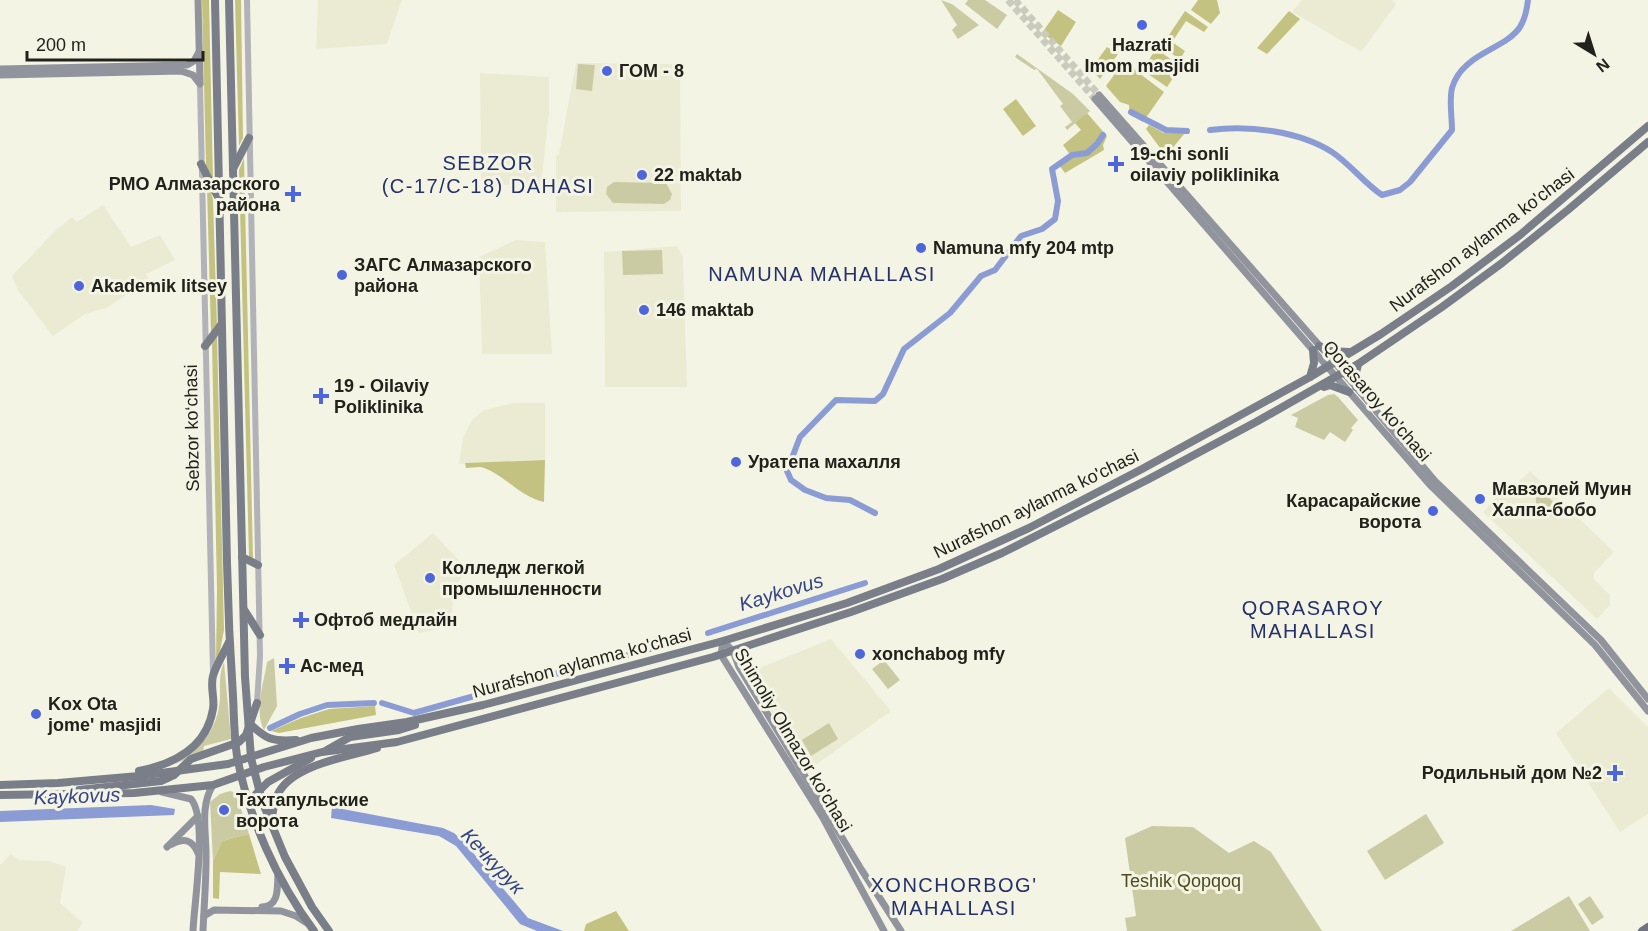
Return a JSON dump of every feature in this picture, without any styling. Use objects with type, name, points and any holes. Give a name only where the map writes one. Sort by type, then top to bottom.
[{"type":"highway","points":[[1642,931],[1648,927]]},
{"type":"main road","name":"Sebzor ko‘chasi","points":[[198,0],[200,84]]},
{"type":"main road","name":"Sebzor ko‘chasi","points":[[215,0],[229,641],[236,744],[241,776],[249,802],[278,872],[291,897],[312,928]]},
{"type":"main road","points":[[229,0],[242,560],[251,758],[258,790],[271,826],[304,893],[329,931]]},
{"type":"main road","points":[[0,69],[187,65],[194,61],[199,52]]},
{"type":"main road","points":[[0,75],[181,71],[193,75],[200,84]]},
{"type":"main road","name":"Qorasaroy ko'chasi","points":[[1097,97],[1330,364],[1356,387],[1441,488],[1601,640],[1648,699]]},
{"type":"main road","name":"Nurafshon aylanma ko'chasi","points":[[0,785],[97,780],[238,762],[312,738],[407,722],[483,705],[723,641],[857,599],[939,569],[1029,528],[1142,469],[1310,376],[1405,319],[1563,201],[1648,126]]},
{"type":"main road","points":[[233,171],[249,138]]},
{"type":"main road","name":"Nurafshon aylanma ko'chasi","points":[[0,795],[162,792],[213,785],[322,752],[397,742],[721,655],[861,609],[942,579],[1040,535],[1147,480],[1359,364],[1476,283],[1648,142]]},
{"type":"main road","points":[[201,164],[219,199]]},
{"type":"main road","points":[[1520,235],[1520,242],[1526,244]]},
{"type":"main road","points":[[220,252],[235,251]]},
{"type":"main road","points":[[1469,273],[1476,275],[1476,283]]},
{"type":"main road","points":[[206,346],[221,325]]},
{"type":"main road","points":[[1310,376],[1316,348],[1351,352]]},
{"type":"main road","points":[[1356,387],[1354,376],[1359,364]]},
{"type":"main road","name":"Qorasaroy ko'chasi","points":[[1340,375],[1349,392],[1437,493],[1596,645],[1648,711]]},
{"type":"main road","points":[[1317,388],[1330,385],[1349,392]]},
{"type":"main road","points":[[1142,469],[1141,476],[1147,480]]},
{"type":"main road","points":[[227,563],[242,560],[258,565]]},
{"type":"main road","points":[[939,569],[943,573],[942,579]]},
{"type":"main road","points":[[244,609],[260,635]]},
{"type":"main road","points":[[213,678],[229,641]]},
{"type":"main road","name":"Shimoliy Olmazor ko'chasi","points":[[723,641],[733,651],[761,712]]},
{"type":"main road","name":"Shimoliy Olmazor ko'chasi","points":[[723,641],[721,655],[761,712],[901,931]]},
{"type":"main road","name":"Sebzor ko‘chasi","points":[[97,780],[157,768],[188,752],[203,735],[211,718],[213,678]]},
{"type":"main road","points":[[45,794],[161,781],[178,771],[190,759],[236,744],[246,735],[257,703]]},
{"type":"main road","points":[[257,703],[257,730]]},
{"type":"main road","points":[[249,802],[268,782],[350,737],[399,730],[483,705]]},
{"type":"main road","points":[[249,723],[263,736],[276,741],[312,738]]},
{"type":"main road","points":[[271,826],[277,795],[293,776],[310,768],[397,742]]},
{"type":"main road","points":[[203,931],[207,858],[205,805],[213,785]]},
{"type":"main road","points":[[162,792],[192,799],[197,807],[199,853],[193,931]]},
{"type":"main road","points":[[198,816],[167,847],[181,840],[187,840],[199,853]]},
{"type":"main road","name":"Shimoliy Olmazor ko'chasi","points":[[826,817],[884,931]]},
{"type":"main road","points":[[205,892],[214,906],[266,908],[276,899],[278,872]]},
{"type":"main road","points":[[196,892],[204,904],[214,910],[281,911],[296,916],[312,928]]},
{"type":"main road","points":[[204,916],[214,910]]},
{"type":"street","points":[[247,0],[260,635],[257,703]]},
{"type":"street","name":"Sebzor ko‘chasi","points":[[200,84],[213,678]]},
{"type":"shaded area","points":[[202,0],[209,0],[213,179],[206,166]]},
{"type":"shaded area","points":[[235,0],[241,0],[243,138],[239,146]]},
{"type":"shaded area","points":[[318,0],[402,0],[387,44],[316,49]]},
{"type":"shaded area","points":[[1198,0],[1217,0],[1220,13],[1211,24],[1191,10]]},
{"type":"shaded area","points":[[1302,0],[1392,0],[1396,4],[1360,51],[1292,12]]},
{"type":"shaded area","points":[[1058,10],[1076,22],[1061,46],[1042,33]]},
{"type":"shaded area","points":[[1185,11],[1208,27],[1204,32],[1186,21],[1172,42],[1185,51],[1180,59],[1161,47]]},
{"type":"shaded area","points":[[1289,11],[1300,19],[1267,54],[1257,48]]},
{"type":"shaded area","points":[[1107,47],[1118,54],[1100,79],[1091,69]]},
{"type":"shaded area","points":[[1156,49],[1181,66],[1167,87],[1142,70]]},
{"type":"shaded area","points":[[1125,60],[1130,61],[1135,70],[1164,92],[1143,122],[1130,115],[1129,105],[1120,102],[1106,86]]},
{"type":"shaded area","name":"22 maktab","points":[[576,63],[680,64],[681,211],[556,212],[556,157],[559,154]]},
{"type":"shaded area","points":[[480,73],[549,77],[549,112],[541,186],[481,184]]},
{"type":"shaded area","points":[[1016,99],[1036,126],[1023,136],[1003,109]]},
{"type":"shaded area","points":[[1087,113],[1107,136],[1103,145],[1104,150],[1065,173],[1059,165],[1071,156],[1063,145],[1081,130],[1075,123]]},
{"type":"shaded area","points":[[1149,125],[1164,133],[1185,133],[1166,156],[1146,129]]},
{"type":"shaded area","points":[[244,158],[253,559],[249,557],[239,170]]},
{"type":"shaded area","points":[[207,188],[210,188],[213,200],[217,326],[211,333]]},
{"type":"shaded area","name":"Akademik litsey","points":[[103,205],[131,247],[160,235],[175,260],[146,274],[149,281],[106,308],[85,314],[53,336],[18,290],[12,276],[57,229],[72,217],[77,222]]},
{"type":"shaded area","points":[[516,240],[545,242],[552,354],[482,354],[479,257]]},
{"type":"shaded area","name":"146 maktab","points":[[677,246],[683,257],[687,387],[605,387],[604,252]]},
{"type":"shaded area","points":[[217,336],[224,630],[218,661],[216,661],[217,589],[212,343]]},
{"type":"shaded area","points":[[513,403],[545,403],[545,460],[459,464],[463,438],[472,420],[484,410]]},
{"type":"shaded area","points":[[545,460],[544,502],[527,495],[487,469],[466,468],[465,463]]},
{"type":"shaded area","points":[[1530,471],[1614,552],[1594,573],[1594,579],[1610,595],[1610,605],[1597,619],[1483,512],[1501,493],[1514,486]]},
{"type":"shaded area","name":"Колледж легкой промышленности","points":[[433,533],[467,569],[455,587],[450,627],[419,633],[394,565]]},
{"type":"shaded area","points":[[831,639],[891,711],[807,771],[747,673]]},
{"type":"shaded area","name":"Родильный дом №2","points":[[1609,688],[1648,727],[1648,814],[1620,832],[1556,733]]},
{"type":"shaded area","points":[[375,706],[376,715],[279,733],[271,731],[329,709]]},
{"type":"shaded area","points":[[249,834],[261,874],[220,872],[219,899],[213,898],[213,861],[222,841]]},
{"type":"shaded area","points":[[11,854],[19,860],[49,861],[66,867],[60,903],[83,923],[77,931],[0,931],[0,865]]},
{"type":"shaded area","points":[[616,911],[629,931],[584,931],[586,924]]},
{"type":"green space","points":[[941,0],[952,4],[979,25],[958,39],[952,30],[957,25]]},
{"type":"green space","points":[[968,0],[985,0],[1007,15],[997,29],[965,4]]},
{"type":"green space","points":[[1017,54],[1073,94],[1090,111],[1067,130],[1065,127],[1072,122],[1060,106],[1063,104],[1037,69],[1034,70],[1015,57]]},
{"type":"green space","points":[[578,64],[595,65],[592,91],[576,89]]},
{"type":"green space","points":[[614,182],[666,183],[672,194],[670,200],[664,204],[613,203],[606,194],[607,187]]},
{"type":"green space","points":[[662,250],[663,274],[623,275],[622,251]]},
{"type":"green space","points":[[1334,394],[1358,420],[1351,428],[1353,430],[1345,442],[1330,432],[1324,440],[1295,427],[1298,418],[1291,415]]},
{"type":"green space","points":[[1539,494],[1546,495],[1562,510],[1562,517],[1555,519],[1536,503]]},
{"type":"green space","points":[[274,658],[277,706],[264,730],[260,714],[261,696],[267,662]]},
{"type":"green space","points":[[884,660],[900,680],[888,689],[872,669]]},
{"type":"green space","points":[[224,662],[231,739],[204,746],[203,752],[175,764],[193,752],[213,727],[219,706]]},
{"type":"green space","points":[[829,723],[838,739],[811,756],[802,740]]},
{"type":"green space","points":[[230,791],[236,793],[249,834],[222,841],[213,861],[210,802],[220,794]]},
{"type":"green space","points":[[1426,814],[1444,843],[1385,880],[1367,851]]},
{"type":"green space","name":"Teshik Qopqoq","points":[[1152,826],[1193,827],[1229,853],[1254,841],[1271,852],[1322,931],[1127,931],[1125,918],[1136,916],[1125,838]]},
{"type":"green space","points":[[1569,896],[1590,931],[1511,931]]},
{"type":"green space","points":[[1590,896],[1604,917],[1592,925],[1578,904]]},
{"type":"water","points":[[151,805],[175,809],[174,815],[0,822],[0,811]]},
{"type":"water","points":[[332,807],[443,828],[454,833],[528,918],[563,931],[537,931],[520,924],[456,846],[439,836],[331,818]]},
{"type":"waterway","name":"Kaykovus","points":[[1210,130],[1241,128],[1289,134],[1332,152],[1382,195],[1400,190],[1410,182],[1452,130],[1451,93],[1457,76],[1474,59],[1513,35],[1523,21],[1528,0]]},
{"type":"waterway","name":"Kaykovus","points":[[1131,112],[1166,130],[1187,131]]},
{"type":"waterway","name":"Kaykovus","points":[[875,513],[850,500],[826,498],[805,490],[791,480],[787,471],[800,437],[836,400],[875,401],[883,394],[904,349],[950,313],[981,276],[995,270],[1021,236],[1042,229],[1055,219],[1058,201],[1052,169],[1072,155],[1087,153],[1103,135]]},
{"type":"waterway","name":"Kaykovus","points":[[708,633],[865,583]]},
{"type":"waterway","name":"Kaykovus","points":[[628,655],[682,640]]},
{"type":"waterway","name":"Kaykovus","points":[[533,680],[618,657]]},
{"type":"waterway","name":"Kaykovus","points":[[482,694],[528,682]]},
{"type":"waterway","name":"Kaykovus","points":[[382,703],[414,713],[478,695]]},
{"type":"waterway","name":"Kaykovus","points":[[270,728],[327,705],[374,703]]},
{"type":"tunnel","points":[[1008,0],[1095,99]]},
{"type":"tunnel","points":[[1015,0],[1099,95]]},
{"type":"place","name":"Hazrati Imom masjidi","points":[[1142,25]]},
{"type":"place","name":"ГОМ - 8","points":[[607,71]]},
{"type":"place","name":"19-chi sonli oilaviy poliklinika","points":[[1116,164]]},
{"type":"place","name":"22 maktab","points":[[642,175]]},
{"type":"place","name":"РМО Алмазарского района","points":[[293,194]]},
{"type":"place","name":"Namuna mfy 204 mtp","points":[[921,248]]},
{"type":"place","name":"ЗАГС Алмазарского района","points":[[342,275]]},
{"type":"place","name":"Akademik litsey","points":[[79,286]]},
{"type":"place","name":"146 maktab","points":[[644,310]]},
{"type":"place","name":"19 - Oilaviy Poliklinika","points":[[321,396]]},
{"type":"place","name":"Уратепа махалля","points":[[736,462]]},
{"type":"place","name":"Мавзолей Муин Халпа-бобо","points":[[1480,499]]},
{"type":"place","name":"Карасарайские ворота","points":[[1433,511]]},
{"type":"place","name":"Колледж легкой промышленности","points":[[430,578]]},
{"type":"place","name":"Офтоб медлайн","points":[[301,620]]},
{"type":"place","name":"xonchabog mfy","points":[[860,654]]},
{"type":"place","name":"Ас-мед","points":[[287,666]]},
{"type":"place","name":"Kox Ota jome' masjidi","points":[[36,714]]},
{"type":"place","name":"Родильный дом №2","points":[[1615,773]]},
{"type":"place","name":"Тахтапульские ворота","points":[[224,810]]},
{"type":"district","name":"SEBZOR (C-17/C-18) DAHASI","points":[[488,174]]},
{"type":"district","name":"NAMUNA MAHALLASI","points":[[822,274]]},
{"type":"district","name":"QORASAROY MAHALLASI","points":[[1313,620]]},
{"type":"district","name":"XONCHORBOG' MAHALLASI","points":[[954,896]]},
{"type":"water label","name":"Кечкурук","points":[[493,861]]}]
